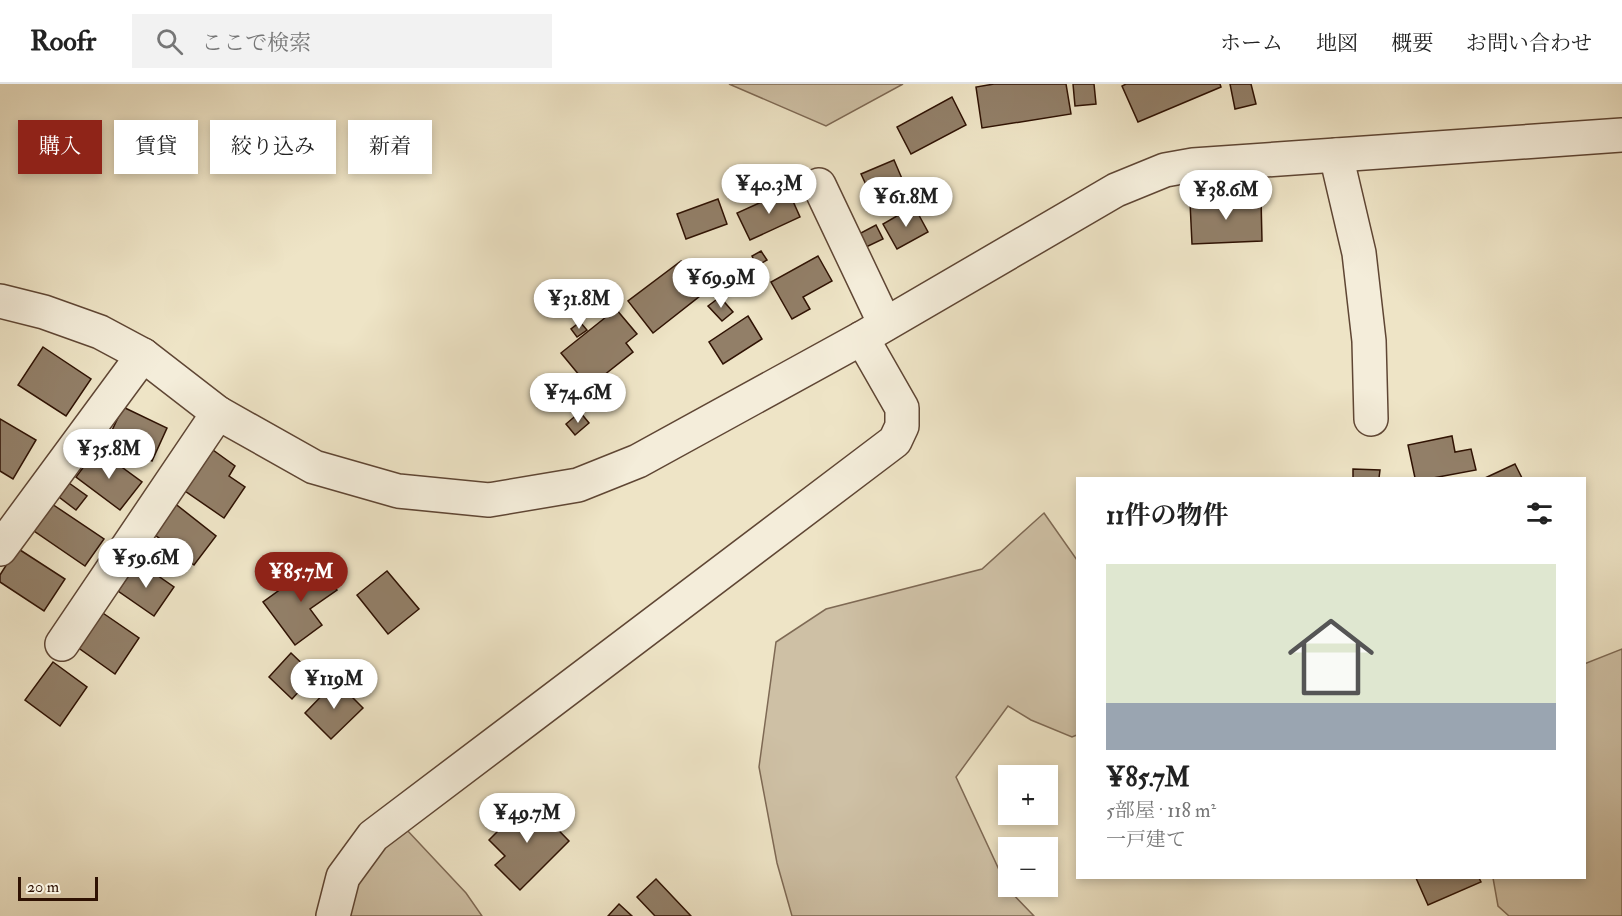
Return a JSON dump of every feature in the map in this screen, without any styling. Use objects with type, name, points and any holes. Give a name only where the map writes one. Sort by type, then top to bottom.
[{"type":"street","points":[[0,302],[44,312],[100,332],[142,355],[218,413],[314,467],[398,491],[489,500],[578,485],[638,460],[874,331],[1116,190],[1165,170],[1193,165],[1622,135]]},
{"type":"street","points":[[1336,155],[1359,253],[1369,341],[1371,419]]},
{"type":"street","points":[[333,916],[343,877],[373,836],[895,441],[902,426],[902,408],[819,185]]},
{"type":"street","points":[[0,549],[142,355]]},
{"type":"street","points":[[62,644],[218,413]]},
{"type":"shaded area","points":[[729,84],[903,84],[826,126]]},
{"type":"shaded area","points":[[1044,513],[1076,559],[1076,735],[1072,737],[1031,720],[1008,706],[956,777],[998,867],[998,897],[1016,897],[1034,916],[792,916],[777,863],[759,767],[776,642],[826,609],[982,569]]},
{"type":"shaded area","points":[[1622,649],[1622,916],[1509,916],[1498,906],[1493,879],[1586,879],[1586,663]]},
{"type":"shaded area","points":[[406,829],[466,893],[482,916],[346,916],[363,868]]},
{"type":"building","points":[[994,84],[1066,84],[1071,114],[982,128],[976,87]]},
{"type":"building","points":[[1073,84],[1094,84],[1096,104],[1075,106]]},
{"type":"building","points":[[1126,84],[1220,84],[1221,87],[1138,122],[1122,86]]},
{"type":"building","points":[[1230,84],[1251,84],[1256,104],[1235,109]]},
{"type":"building","points":[[952,97],[966,125],[911,154],[897,127]]},
{"type":"building","points":[[894,160],[906,188],[874,202],[861,174]]},
{"type":"building","points":[[788,190],[800,217],[750,240],[737,213]]},
{"type":"building","points":[[1261,198],[1262,241],[1192,244],[1190,202]]},
{"type":"building","points":[[718,199],[727,224],[686,239],[677,214]]},
{"type":"building","points":[[914,206],[928,232],[897,249],[883,224]]},
{"type":"building","points":[[876,225],[883,239],[864,248],[857,235]]},
{"type":"building","points":[[761,251],[767,260],[757,266],[752,256]]},
{"type":"building","points":[[818,256],[832,281],[803,297],[810,309],[792,319],[771,282]]},
{"type":"building","points":[[681,261],[705,292],[653,333],[628,301]]},
{"type":"building","points":[[587,281],[598,294],[579,309],[569,296]]},
{"type":"building","points":[[720,297],[733,312],[722,321],[708,306]]},
{"type":"building","points":[[616,309],[637,334],[626,343],[633,352],[589,387],[561,353]]},
{"type":"building","points":[[748,316],[762,339],[723,364],[709,342]]},
{"type":"building","points":[[580,322],[587,330],[577,337],[571,329]]},
{"type":"building","points":[[43,347],[91,379],[66,416],[18,385]]},
{"type":"building","points":[[123,407],[167,428],[152,461],[108,439]]},
{"type":"building","points":[[580,412],[589,423],[575,435],[566,424]]},
{"type":"building","points":[[0,419],[36,440],[13,479],[0,471]]},
{"type":"building","points":[[1452,436],[1455,452],[1471,449],[1476,470],[1438,477],[1415,477],[1408,445]]},
{"type":"building","points":[[97,449],[142,482],[120,510],[76,477]]},
{"type":"building","points":[[213,450],[235,466],[229,476],[245,487],[224,518],[185,491]]},
{"type":"building","points":[[1515,464],[1522,477],[1487,477]]},
{"type":"building","points":[[1353,469],[1380,470],[1379,477],[1353,477]]},
{"type":"building","points":[[69,483],[87,496],[76,510],[59,497]]},
{"type":"building","points":[[173,502],[216,536],[194,565],[150,531]]},
{"type":"building","points":[[52,504],[104,539],[85,566],[34,531]]},
{"type":"building","points":[[17,548],[65,579],[44,611],[0,582],[0,575]]},
{"type":"building","points":[[138,562],[174,587],[154,616],[118,591]]},
{"type":"building","points":[[317,563],[337,590],[310,609],[322,625],[295,645],[263,602]]},
{"type":"building","points":[[387,571],[419,609],[388,634],[357,595]]},
{"type":"building","points":[[97,609],[139,638],[115,674],[73,644]]},
{"type":"building","points":[[291,653],[314,675],[292,699],[269,677]]},
{"type":"building","points":[[53,662],[87,687],[60,726],[25,700]]},
{"type":"building","points":[[336,681],[363,708],[331,739],[305,713]]},
{"type":"building","points":[[529,800],[569,841],[520,890],[495,865],[505,856],[489,840]]},
{"type":"building","points":[[656,879],[691,916],[655,916],[637,897]]},
{"type":"building","points":[[1416,879],[1480,879],[1481,882],[1428,905]]},
{"type":"building","points":[[619,904],[632,916],[608,916]]}]
